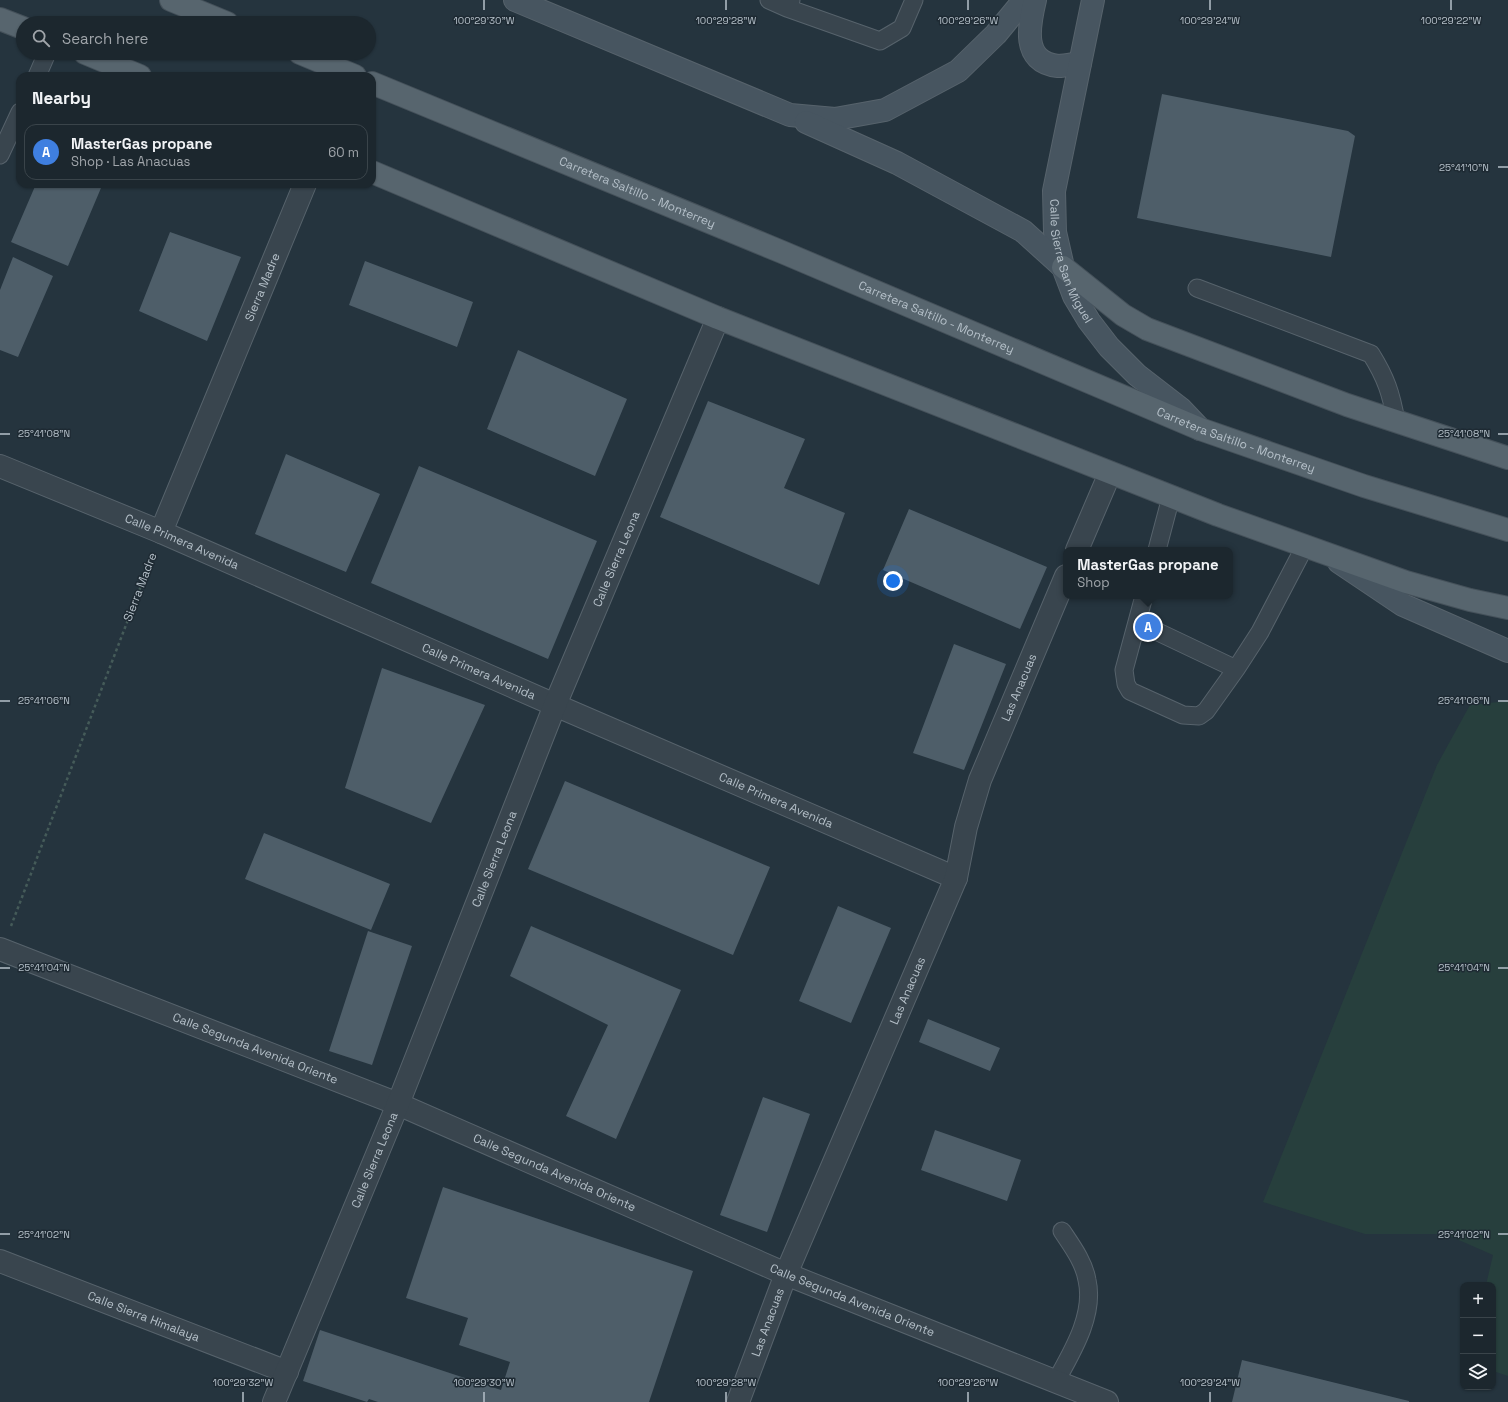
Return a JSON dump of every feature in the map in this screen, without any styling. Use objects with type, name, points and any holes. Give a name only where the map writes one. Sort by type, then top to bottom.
[{"type":"main road","points":[[171,0],[210,16]]},
{"type":"main road","points":[[0,19],[16,25]]},
{"type":"main road","points":[[102,60],[130,72]]},
{"type":"main road","points":[[317,60],[346,72]]},
{"type":"main road","name":"Carretera Saltillo - Monterrey","points":[[376,85],[782,252],[1200,429],[1364,486],[1508,530]]},
{"type":"main road","points":[[376,174],[718,318],[1171,497],[1406,582],[1470,600],[1508,608]]},
{"type":"main road","points":[[1063,267],[1123,315],[1147,329],[1347,405],[1508,458]]},
{"type":"street","points":[[515,0],[790,115],[897,163],[1023,231],[1063,267]]},
{"type":"street","points":[[790,115],[835,119],[885,110],[958,71],[996,34],[1024,0]]},
{"type":"street","points":[[1035,0],[1028,36],[1034,52],[1044,62],[1058,66],[1080,63]]},
{"type":"street","name":"Calle Sierra San Miguel","points":[[1093,0],[1054,191],[1055,232],[1063,267],[1078,303],[1089,321],[1109,347],[1138,375],[1181,409],[1200,429]]},
{"type":"street","name":"Sierra Madre","points":[[161,532],[303,188]]},
{"type":"street","name":"Calle Sierra Leona","points":[[274,1402],[398,1104],[555,705],[718,318]]},
{"type":"street","name":"Calle Primera Avenida","points":[[0,466],[161,532],[555,705],[956,878]]},
{"type":"street","points":[[1078,547],[1110,473]]},
{"type":"street","points":[[1326,554],[1403,605],[1508,651]]},
{"type":"street","name":"Las Anacuas","points":[[738,1402],[786,1274],[956,878],[966,827],[980,780],[1063,583]]},
{"type":"street","name":"Calle Segunda Avenida Oriente","points":[[1,949],[398,1104],[786,1274],[1107,1402]]},
{"type":"street","name":"Calle Sierra Himalaya","points":[[0,1261],[287,1372]]},
{"type":"lane","points":[[769,0],[789,4],[880,41],[902,28],[914,0]]},
{"type":"lane","points":[[39,72],[44,60]]},
{"type":"lane","points":[[0,154],[16,120]]},
{"type":"lane","points":[[1197,288],[1371,354],[1384,375],[1391,394],[1396,421]]},
{"type":"lane","points":[[1158,547],[1171,497]]},
{"type":"lane","points":[[1143,599],[1124,670],[1126,684],[1130,691],[1183,715],[1199,716],[1206,711],[1260,632],[1305,546]]},
{"type":"lane","points":[[1138,622],[1236,669]]},
{"type":"lane","points":[[1056,1381],[1073,1350],[1088,1309],[1087,1280],[1078,1256],[1062,1231]]},
{"type":"path","name":"Sierra Madre","points":[[1,949],[161,532]]},
{"type":"green space","points":[[1508,701],[1508,1376],[1496,1372],[1496,1282],[1487,1282],[1493,1255],[1445,1234],[1365,1234],[1263,1202],[1437,765],[1470,705]]},
{"type":"building","points":[[1162,94],[1348,131],[1355,136],[1331,257],[1137,218]]},
{"type":"building","points":[[34,188],[101,188],[68,266],[11,242]]},
{"type":"building","points":[[170,232],[241,257],[207,341],[139,311]]},
{"type":"building","points":[[13,257],[53,276],[18,357],[0,350],[0,290]]},
{"type":"building","points":[[365,261],[473,302],[457,347],[349,305]]},
{"type":"building","points":[[518,350],[627,399],[595,476],[487,429]]},
{"type":"building","points":[[708,401],[805,439],[784,488],[845,513],[819,585],[660,517]]},
{"type":"building","points":[[286,454],[380,494],[346,572],[255,534]]},
{"type":"building","points":[[419,466],[597,541],[548,659],[371,583]]},
{"type":"building","points":[[909,509],[1047,567],[1020,629],[883,570]]},
{"type":"building","points":[[954,644],[1006,664],[964,770],[913,753]]},
{"type":"building","points":[[382,668],[485,705],[431,823],[345,788]]},
{"type":"building","points":[[565,781],[770,867],[733,955],[528,869]]},
{"type":"building","points":[[264,833],[390,884],[371,930],[245,879]]},
{"type":"building","points":[[838,906],[891,928],[851,1023],[799,1001]]},
{"type":"building","points":[[531,926],[681,990],[616,1139],[566,1116],[608,1025],[510,976]]},
{"type":"building","points":[[368,931],[412,946],[372,1065],[329,1051]]},
{"type":"building","points":[[928,1019],[1000,1048],[990,1071],[919,1042]]},
{"type":"building","points":[[763,1097],[810,1114],[767,1232],[720,1215]]},
{"type":"building","points":[[935,1130],[1021,1160],[1007,1201],[921,1170]]},
{"type":"building","points":[[443,1187],[693,1271],[649,1402],[378,1402],[369,1399],[367,1402],[303,1381],[320,1330],[501,1390],[510,1362],[459,1345],[468,1318],[406,1298]]},
{"type":"building","points":[[1242,1360],[1409,1401],[1409,1402],[1232,1402]]},
{"type":"place","name":"MasterGas propane","points":[[1148,627]]}]
